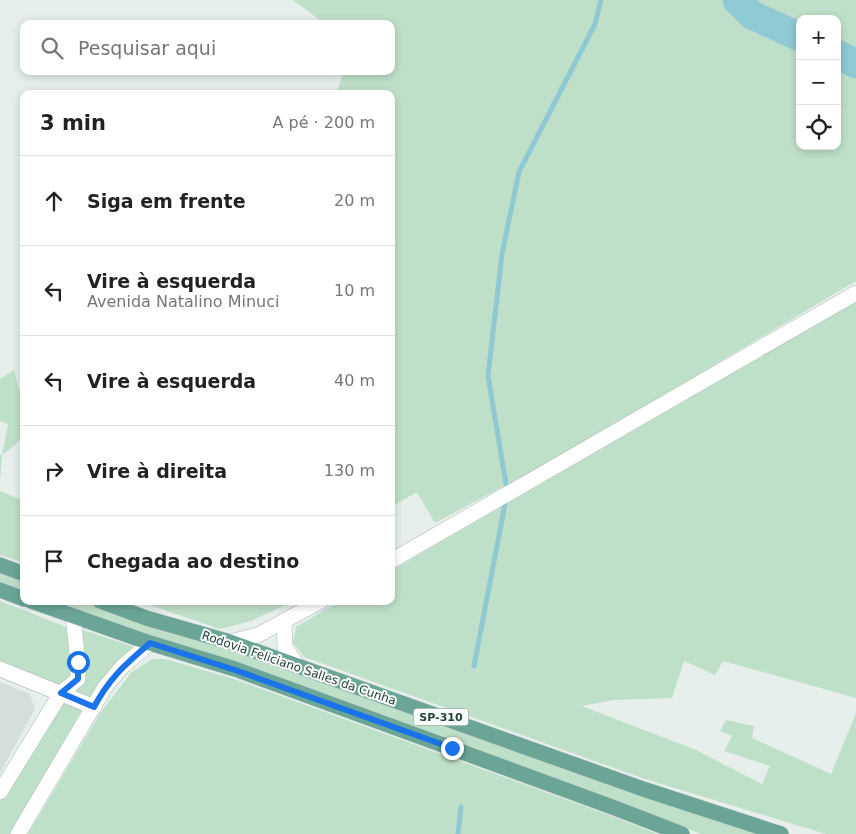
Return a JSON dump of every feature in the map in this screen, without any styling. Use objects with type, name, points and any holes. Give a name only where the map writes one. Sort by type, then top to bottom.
[{"type":"main road","points":[[0,565],[20,572]]},
{"type":"main road","points":[[0,590],[20,597]]},
{"type":"main road","name":"Rodovia Feliciano Salles da Cunha","points":[[42,605],[150,643],[235,670],[682,834]]},
{"type":"main road","name":"Rodovia Feliciano Salles da Cunha","points":[[111,605],[146,618],[230,642],[642,789],[781,834]]},
{"type":"street","points":[[395,559],[856,293]]},
{"type":"street","points":[[230,642],[258,636],[314,605]]},
{"type":"street","points":[[0,792],[61,693],[78,679],[73,616]]},
{"type":"street","points":[[284,622],[285,647],[298,666]]},
{"type":"street","points":[[18,834],[105,687],[122,667],[150,643]]},
{"type":"street","points":[[0,669],[94,707]]},
{"type":"shaded area","points":[[0,682],[30,694],[35,709],[0,773]]},
{"type":"green space","points":[[293,0],[856,0],[856,281],[569,451],[435,523],[417,492],[395,505],[395,90],[337,90],[343,75],[395,75],[395,20],[320,20]]},
{"type":"green space","points":[[856,301],[856,698],[723,661],[715,675],[684,661],[672,698],[614,700],[582,706],[696,750],[762,784],[770,766],[724,751],[732,736],[720,731],[726,720],[754,726],[752,738],[831,774],[856,713],[856,834],[826,834],[642,778],[304,657],[293,643],[296,627],[333,605],[395,605],[395,569]]},
{"type":"green space","points":[[14,370],[20,397],[20,438],[17,443],[2,455],[8,424],[0,421],[0,379]]},
{"type":"green space","points":[[0,455],[2,455],[0,482]]},
{"type":"green space","points":[[0,491],[20,499],[20,562],[0,555]]},
{"type":"green space","points":[[0,570],[20,578],[20,590],[0,582]]},
{"type":"green space","points":[[0,601],[66,627],[73,663],[72,679],[59,687],[0,663]]},
{"type":"green space","points":[[63,605],[97,605],[143,622],[227,647],[755,834],[701,834],[614,800]]},
{"type":"green space","points":[[150,605],[286,605],[251,621],[220,629]]},
{"type":"green space","points":[[77,628],[137,648],[94,702],[69,694]]},
{"type":"green space","points":[[152,659],[165,659],[231,678],[657,834],[28,834],[101,712],[131,673]]},
{"type":"green space","points":[[61,702],[84,709],[13,834],[0,834],[0,799]]},
{"type":"waterway","points":[[506,484],[488,376],[502,254],[519,172],[595,24],[601,0]]},
{"type":"waterway","points":[[737,0],[752,15],[796,35]]},
{"type":"waterway","points":[[841,56],[856,64]]},
{"type":"waterway","points":[[474,666],[505,504]]},
{"type":"waterway","points":[[458,834],[461,807]]},
{"type":"route","points":[[78,662],[78,679],[61,693],[94,707],[105,687],[122,667],[150,643],[235,670],[452,748]]}]
